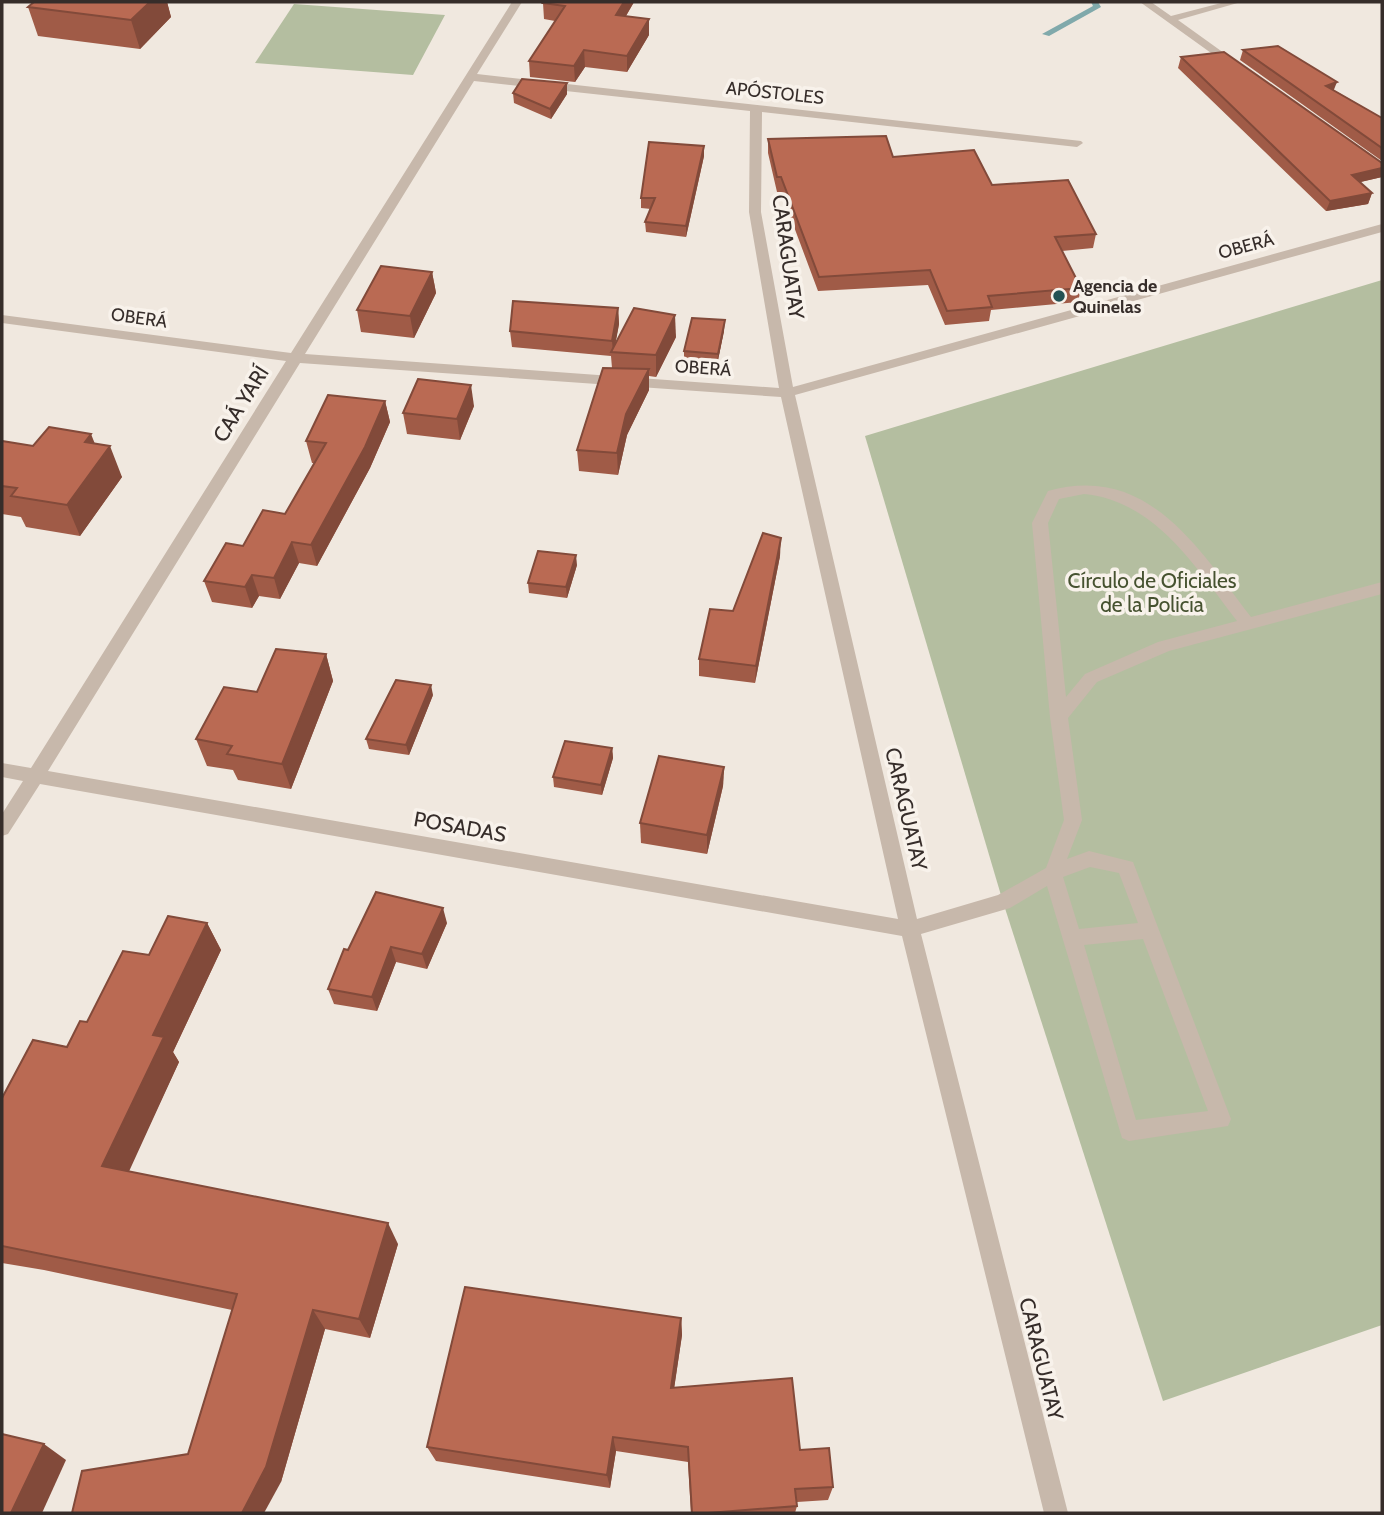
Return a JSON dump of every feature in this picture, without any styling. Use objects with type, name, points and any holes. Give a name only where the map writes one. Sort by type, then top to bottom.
[{"type":"street","name":"CAÁ YARÍ","points":[[2,829],[517,2]]},
{"type":"street","points":[[1145,2],[1248,74]]},
{"type":"street","points":[[1170,19],[1236,2]]},
{"type":"street","name":"APÓSTOLES","points":[[470,77],[1077,143]]},
{"type":"street","name":"CARAGUATAY","points":[[756,108],[755,212],[787,393],[910,929],[1056,1513]]},
{"type":"street","name":"OBERÁ","points":[[2,319],[295,358],[787,393],[1382,228]]},
{"type":"street","points":[[910,929],[1003,902],[1053,873],[1089,859],[1125,867],[1221,1119],[1129,1131],[1053,873],[1073,820],[1059,717],[1040,523],[1052,495],[1087,489],[1124,496],[1163,519],[1248,624]]},
{"type":"street","points":[[1059,717],[1091,678],[1164,646],[1382,588]]},
{"type":"street","name":"POSADAS","points":[[2,770],[910,929]]},
{"type":"street","points":[[1072,938],[1149,930]]},
{"type":"green space","points":[[294,4],[445,15],[413,75],[255,63]]},
{"type":"green space","name":"Círculo de Oficiales de la Policía","points":[[1382,280],[1382,1325],[1163,1401],[1003,902],[865,436]]},
{"type":"building","points":[[34,2],[150,2],[131,20],[28,7]]},
{"type":"building","points":[[544,2],[624,2],[616,15],[649,19],[627,56],[584,50],[574,66],[529,61],[565,6]]},
{"type":"building","points":[[1278,46],[1337,82],[1326,86],[1382,118],[1382,148],[1243,50]]},
{"type":"building","points":[[1224,52],[1382,163],[1382,168],[1352,175],[1372,193],[1330,201],[1181,57]]},
{"type":"building","points":[[522,79],[567,83],[550,109],[513,93]]},
{"type":"building","points":[[886,136],[893,157],[974,150],[992,185],[1068,180],[1096,234],[1055,237],[1081,288],[988,296],[992,307],[947,311],[930,270],[819,277],[781,177],[777,177],[768,139]]},
{"type":"building","points":[[649,142],[704,146],[686,226],[645,222],[655,198],[641,198]]},
{"type":"building","points":[[381,266],[432,272],[410,316],[357,310]]},
{"type":"building","points":[[513,301],[618,308],[612,341],[510,331]]},
{"type":"building","points":[[634,308],[675,315],[656,355],[611,352]]},
{"type":"building","points":[[692,318],[725,320],[718,354],[684,351]]},
{"type":"building","points":[[603,368],[649,369],[626,414],[617,453],[577,450]]},
{"type":"building","points":[[418,379],[471,385],[457,419],[403,413]]},
{"type":"building","points":[[328,395],[385,401],[365,447],[311,545],[292,542],[274,578],[252,575],[245,587],[204,581],[226,543],[243,546],[263,510],[285,514],[326,443],[306,441]]},
{"type":"building","points":[[49,427],[91,434],[85,442],[110,446],[67,505],[11,496],[17,488],[2,486],[2,441],[33,446]]},
{"type":"building","points":[[763,533],[781,538],[756,666],[699,659],[710,609],[733,611]]},
{"type":"building","points":[[538,551],[576,555],[566,587],[528,583]]},
{"type":"building","points":[[276,649],[326,654],[282,764],[227,754],[232,746],[196,739],[224,687],[257,692]]},
{"type":"building","points":[[396,680],[431,685],[406,745],[366,739]]},
{"type":"building","points":[[565,741],[612,748],[601,785],[553,777]]},
{"type":"building","points":[[659,756],[724,767],[707,835],[640,823]]},
{"type":"building","points":[[376,892],[443,908],[422,954],[391,947],[372,997],[328,989],[344,949],[348,950]]},
{"type":"building","points":[[168,916],[207,923],[153,1035],[164,1037],[102,1166],[388,1223],[359,1319],[313,1310],[266,1467],[242,1513],[72,1513],[82,1471],[188,1454],[237,1294],[2,1246],[2,1098],[33,1040],[67,1047],[80,1021],[87,1022],[123,951],[149,955]]},
{"type":"building","points":[[465,1287],[681,1318],[671,1388],[792,1378],[800,1450],[829,1448],[833,1487],[795,1489],[797,1506],[692,1513],[688,1447],[613,1437],[607,1475],[427,1447]]},
{"type":"building","points":[[2,1434],[44,1444],[11,1513],[2,1513]]},
{"type":"waterway","points":[[1046,34],[1097,7],[1095,2]]},
{"type":"place","name":"Agencia de Quinelas","points":[[1059,296]]}]
